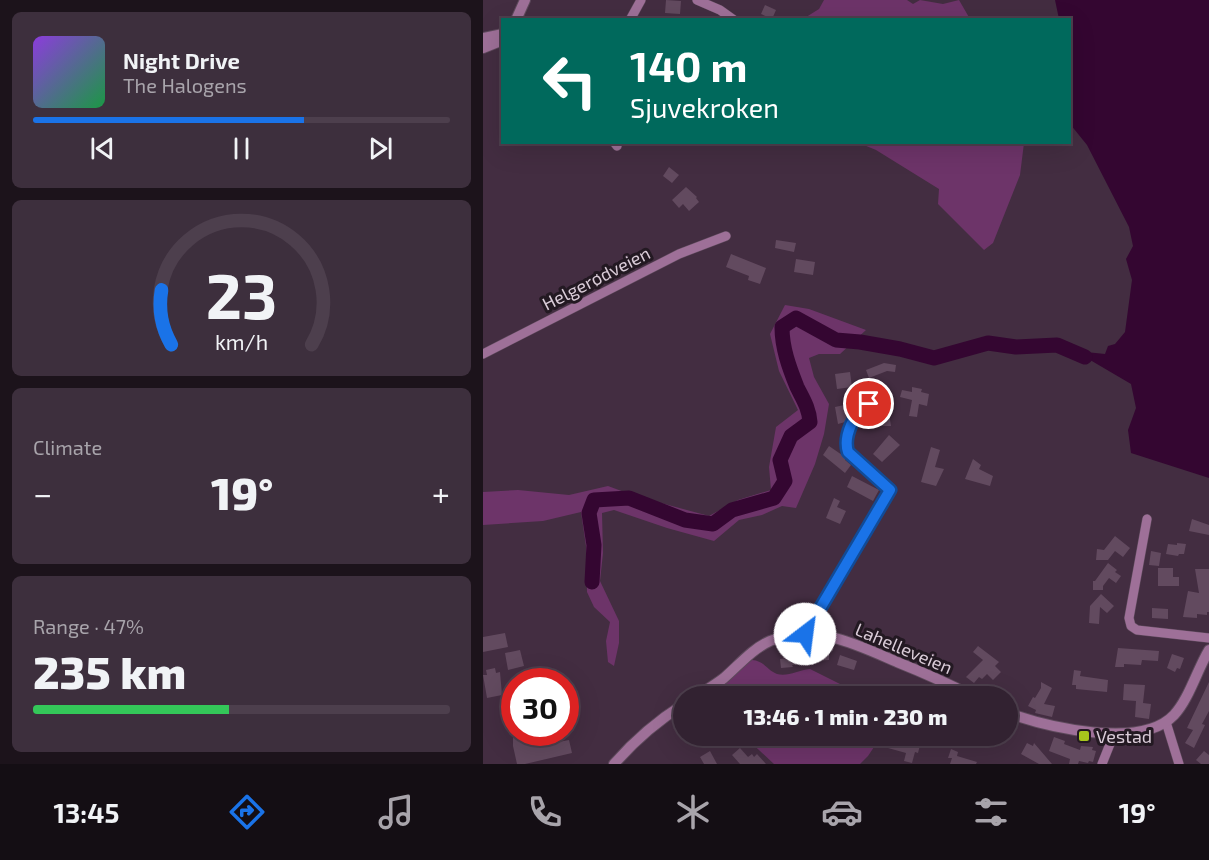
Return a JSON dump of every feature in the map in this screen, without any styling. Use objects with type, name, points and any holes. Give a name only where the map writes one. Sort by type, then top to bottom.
[{"type":"street","points":[[517,18],[525,0]]},
{"type":"street","points":[[631,18],[641,0]]},
{"type":"street","points":[[697,0],[720,10],[731,18]]},
{"type":"street","points":[[483,38],[501,34]]},
{"type":"street","points":[[483,48],[501,41]]},
{"type":"street","name":"Helgerødveien","points":[[483,354],[679,254],[726,236]]},
{"type":"street","points":[[805,634],[890,490],[848,452],[846,444],[847,433],[863,406],[869,404]]},
{"type":"street","points":[[1147,519],[1129,618],[1131,626],[1137,630],[1209,638]]},
{"type":"street","name":"Lahelleveien","points":[[712,686],[757,648],[791,634],[837,638],[952,686]]},
{"type":"street","points":[[1018,716],[1050,725],[1114,734],[1142,732],[1166,722],[1175,714],[1209,650]]},
{"type":"street","points":[[615,764],[642,734],[673,712]]},
{"type":"street","points":[[1166,722],[1179,764]]},
{"type":"street","points":[[1102,764],[1114,734]]},
{"type":"shaded area","points":[[824,0],[907,0],[913,4],[920,0],[943,4],[959,0],[969,18],[805,18],[819,9]]},
{"type":"shaded area","points":[[1055,0],[1209,0],[1209,478],[1131,453],[1128,430],[1136,408],[1131,384],[1085,357],[1086,352],[1105,354],[1108,346],[1115,344],[1125,332],[1132,280],[1126,259],[1133,246],[1129,227],[1087,145],[1071,125],[1071,18],[1059,18]]},
{"type":"shaded area","points":[[861,144],[1024,144],[1020,175],[993,243],[984,250],[938,204],[939,189],[876,150]]},
{"type":"shaded area","points":[[785,305],[809,309],[866,330],[840,354],[819,354],[809,358],[814,377],[829,404],[824,434],[815,464],[796,508],[782,506],[762,515],[739,520],[714,541],[614,510],[602,513],[603,553],[600,581],[619,621],[619,643],[614,666],[608,662],[606,641],[610,622],[594,607],[587,592],[586,546],[581,512],[543,521],[483,525],[483,492],[518,490],[569,495],[608,486],[635,496],[709,516],[738,500],[771,490],[769,467],[776,427],[798,410],[779,371],[770,334]]},
{"type":"shaded area","points":[[752,660],[760,662],[781,675],[810,669],[844,686],[720,686]]},
{"type":"shaded area","points":[[755,746],[875,746],[860,764],[774,764]]},
{"type":"building","points":[[666,0],[681,1],[680,14],[665,13]]},
{"type":"building","points":[[765,5],[776,10],[772,18],[761,14]]},
{"type":"building","points":[[669,167],[679,175],[672,183],[663,176]]},
{"type":"building","points":[[686,187],[699,202],[689,211],[683,204],[679,208],[672,200]]},
{"type":"building","points":[[776,240],[796,243],[794,252],[775,248]]},
{"type":"building","points":[[731,254],[766,268],[760,284],[748,280],[749,276],[726,267]]},
{"type":"building","points":[[796,259],[815,262],[813,275],[794,272]]},
{"type":"building","points":[[884,363],[896,365],[895,372],[887,371],[869,378],[866,370]]},
{"type":"building","points":[[850,372],[852,387],[837,389],[835,374]]},
{"type":"building","points":[[912,387],[922,389],[921,392],[929,394],[927,406],[919,404],[917,417],[909,416],[912,400],[900,397],[902,390],[912,392]]},
{"type":"building","points":[[849,404],[851,411],[845,422],[838,424],[835,407]]},
{"type":"building","points":[[871,413],[889,413],[891,426],[871,426]]},
{"type":"building","points":[[889,435],[900,445],[882,462],[873,454]]},
{"type":"building","points":[[829,446],[845,457],[851,465],[845,473],[823,455]]},
{"type":"building","points":[[931,447],[940,450],[935,467],[944,469],[936,486],[921,482]]},
{"type":"building","points":[[973,459],[981,465],[979,469],[993,476],[990,486],[965,479]]},
{"type":"building","points":[[852,476],[879,490],[873,501],[847,487]]},
{"type":"building","points":[[834,498],[840,501],[837,507],[846,511],[840,524],[826,518]]},
{"type":"building","points":[[1192,519],[1209,525],[1209,535],[1189,531]]},
{"type":"building","points":[[1115,536],[1130,548],[1123,557],[1115,551],[1108,560],[1096,560],[1097,549],[1104,550]]},
{"type":"building","points":[[1177,543],[1186,544],[1184,554],[1178,556],[1166,554],[1168,544],[1177,545]]},
{"type":"building","points":[[1151,551],[1161,553],[1159,566],[1149,565]]},
{"type":"building","points":[[1108,563],[1121,576],[1116,583],[1109,578],[1103,590],[1093,590],[1093,581]]},
{"type":"building","points":[[1158,568],[1173,568],[1173,577],[1179,577],[1179,586],[1158,586]]},
{"type":"building","points":[[1195,569],[1209,569],[1209,612],[1207,615],[1197,614],[1197,618],[1183,617],[1188,591],[1199,593]]},
{"type":"building","points":[[1101,594],[1114,606],[1107,613],[1100,607],[1099,624],[1089,623],[1090,606]]},
{"type":"building","points":[[1152,608],[1168,609],[1168,619],[1152,618]]},
{"type":"building","points":[[505,633],[508,647],[483,652],[483,637]]},
{"type":"building","points":[[809,646],[809,650],[829,650],[829,660],[812,661],[812,663],[781,668],[780,659],[802,656],[801,647]]},
{"type":"building","points":[[978,646],[999,662],[995,666],[1001,672],[993,680],[987,674],[982,679],[979,677],[974,683],[966,677],[983,660],[973,652]]},
{"type":"building","points":[[1118,648],[1159,651],[1158,661],[1142,660],[1141,665],[1124,664],[1124,667],[1115,667]]},
{"type":"building","points":[[520,650],[524,666],[508,668],[505,653]]},
{"type":"building","points":[[1172,654],[1184,658],[1180,669],[1177,668],[1175,672],[1167,668]]},
{"type":"building","points":[[840,655],[857,661],[854,670],[837,665]]},
{"type":"building","points":[[495,668],[496,673],[500,672],[501,695],[487,698],[483,675],[487,675],[486,670]]},
{"type":"building","points":[[1074,670],[1081,671],[1080,676],[1108,680],[1107,692],[1076,689],[1076,685],[1072,685]]},
{"type":"building","points":[[1041,682],[1052,688],[1044,704],[1055,706],[1052,717],[1035,713],[1036,710],[1028,706],[1041,688]]},
{"type":"building","points":[[1209,682],[1209,711],[1194,748],[1185,743],[1193,730],[1187,728]]},
{"type":"building","points":[[1124,684],[1145,685],[1143,703],[1151,704],[1149,719],[1135,717],[1136,701],[1123,700]]},
{"type":"building","points":[[1054,737],[1080,750],[1081,746],[1093,747],[1092,750],[1096,751],[1093,762],[1079,761],[1078,764],[1069,764],[1070,759],[1049,751]]},
{"type":"building","points":[[1027,743],[1033,746],[1034,743],[1052,764],[1039,764],[1021,754]]},
{"type":"building","points":[[513,746],[570,746],[572,753],[517,764]]},
{"type":"building","points":[[889,746],[920,746],[918,753],[915,752],[912,763],[904,761],[906,753],[888,748]]},
{"type":"building","points":[[740,748],[748,757],[752,754],[754,757],[757,754],[766,764],[740,764],[732,755]]},
{"type":"building","points":[[951,749],[958,752],[957,756],[977,762],[976,764],[950,764],[952,758],[948,758]]},
{"type":"building","points":[[710,751],[717,764],[704,764],[700,757]]},
{"type":"building","points":[[1204,751],[1209,755],[1209,764],[1201,764],[1196,760]]},
{"type":"waterway","points":[[592,582],[594,545],[589,513],[594,500],[629,498],[685,520],[713,524],[732,510],[774,498],[785,481],[780,460],[791,436],[810,422],[783,342],[782,327],[796,318],[836,340],[900,349],[934,358],[988,343],[1016,347],[1057,345],[1085,357]]},
{"type":"place","name":"Vestad","points":[[1084,736]]},
{"type":"route","points":[[805,634],[890,490],[848,452],[846,444],[847,433],[863,406],[869,404]]}]
